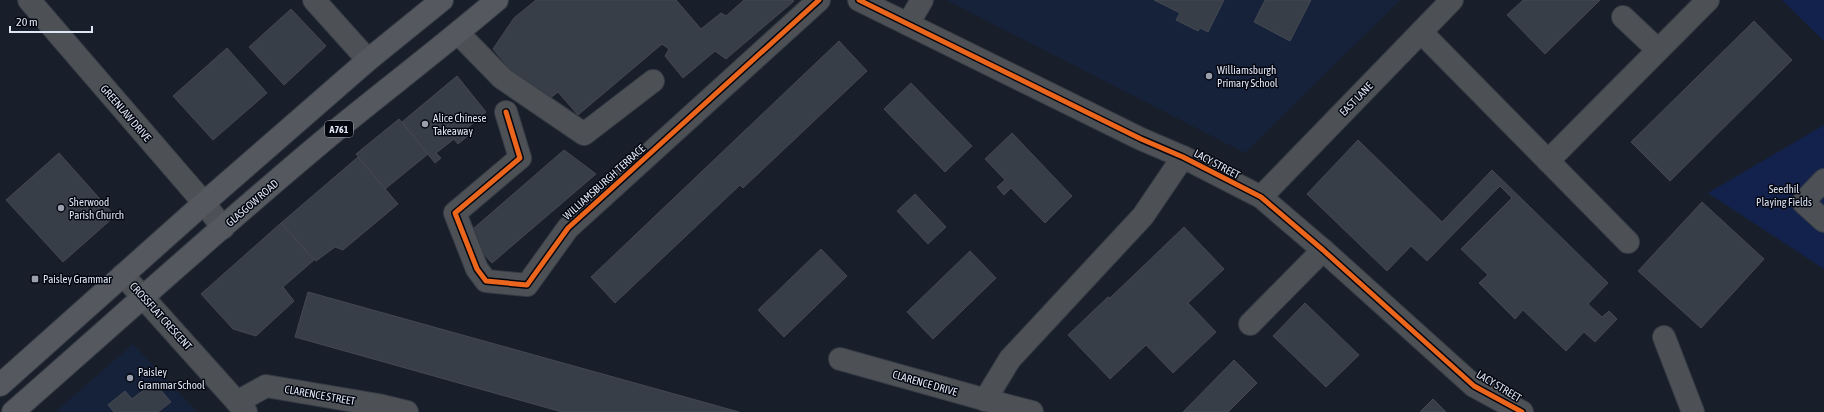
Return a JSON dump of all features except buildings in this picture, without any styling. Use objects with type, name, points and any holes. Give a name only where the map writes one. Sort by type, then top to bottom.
[{"type":"main road","points":[[0,385],[204,203],[368,60],[442,0]]},
{"type":"main road","name":"GLASGOW ROAD","points":[[13,412],[329,137],[497,0]]},
{"type":"street","name":"GREENLAW DRIVE","points":[[29,0],[204,203],[223,228]]},
{"type":"street","points":[[314,0],[368,60]]},
{"type":"street","name":"WILLIAMSBURGH TERRACE","points":[[506,112],[520,158],[455,213],[477,269],[486,281],[527,285],[568,228],[819,0]]},
{"type":"street","name":"LACY STREET","points":[[859,0],[1141,139],[1183,157],[1261,197],[1324,250],[1474,386],[1522,412]]},
{"type":"street","points":[[908,24],[922,0]]},
{"type":"street","name":"EAST LANE","points":[[1261,197],[1452,0]]},
{"type":"street","points":[[1548,161],[1708,0]]},
{"type":"street","points":[[1623,17],[1658,50]]},
{"type":"street","points":[[1421,32],[1628,242]]},
{"type":"street","points":[[458,33],[502,78],[584,134],[653,81]]},
{"type":"street","points":[[995,405],[1010,359],[1143,216],[1183,157]]},
{"type":"street","points":[[1824,180],[1803,202],[1824,221]]},
{"type":"street","points":[[1250,324],[1324,250]]},
{"type":"street","name":"CROSSFLAT CRESCENT","points":[[123,275],[241,407]]},
{"type":"street","points":[[1664,338],[1692,412]]},
{"type":"street","name":"CLARENCE DRIVE","points":[[840,359],[995,405],[1032,412]]},
{"type":"street","name":"CLARENCE STREET","points":[[241,407],[266,386],[378,405],[407,412]]},
{"type":"shaded area","name":"Williamsburgh Primary School","points":[[946,0],[1400,0],[1245,153]]},
{"type":"shaded area","name":"Paisley Grammar School","points":[[133,344],[197,412],[55,412]]},
{"type":"green space","points":[[1782,0],[1824,0],[1824,41]]},
{"type":"green space","name":"Seedhil Playing Fields","points":[[1824,125],[1824,269],[1708,193]]},
{"type":"cycle path","points":[[506,112],[520,158],[455,213],[477,269],[486,281],[527,285],[568,228],[819,0]]},
{"type":"cycle path","points":[[859,0],[1141,139],[1183,157],[1261,197],[1323,250],[1474,386],[1522,412]]},
{"type":"place","name":"Williamsburgh Primary School","points":[[1209,76]]},
{"type":"place","name":"Alice Chinese Takeaway","points":[[425,124]]},
{"type":"place","name":"Sherwood Parish Church","points":[[61,208]]},
{"type":"place","name":"Paisley Grammar","points":[[35,279]]},
{"type":"place","name":"Paisley Grammar School","points":[[130,378]]}]
